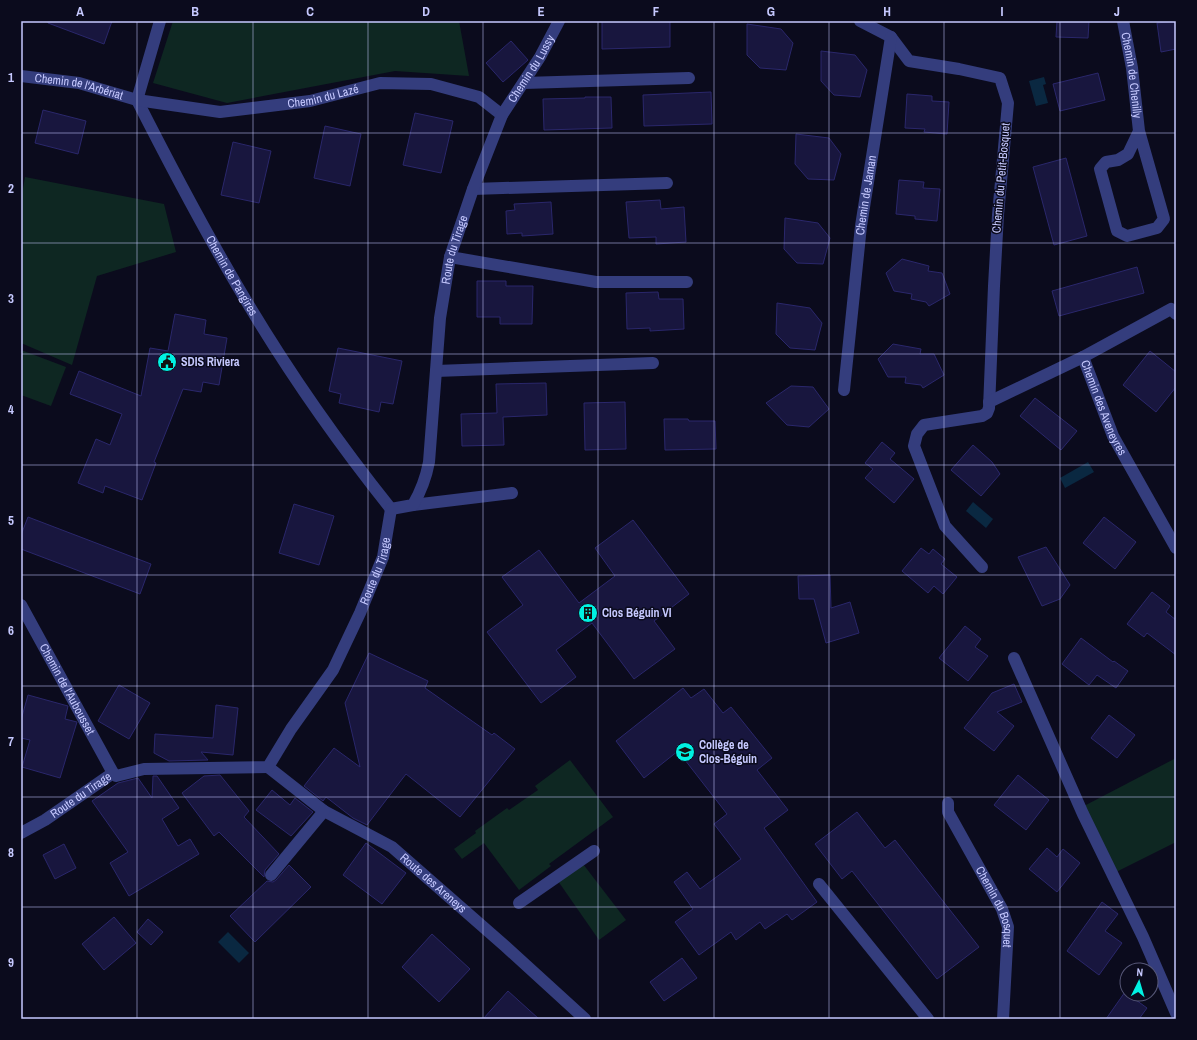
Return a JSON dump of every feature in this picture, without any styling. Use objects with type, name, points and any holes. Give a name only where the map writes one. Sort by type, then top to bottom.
[{"type":"street","points":[[137,100],[160,21]]},
{"type":"street","name":"Chemin du Lussy","points":[[502,115],[540,57],[559,21]]},
{"type":"street","points":[[860,21],[891,37]]},
{"type":"street","name":"Chemin de Chenilly","points":[[1123,21],[1132,68],[1139,131],[1164,219],[1157,228],[1127,236],[1116,231],[1100,169],[1106,162],[1118,160],[1128,154],[1139,131]]},
{"type":"street","name":"Chemin de Jaman","points":[[844,390],[861,226],[891,37]]},
{"type":"street","name":"Chemin du Petit-Bosquet","points":[[891,37],[909,61],[1000,78],[1008,103],[997,223],[989,402]]},
{"type":"street","name":"Chemin de l'Arbériat","points":[[21,76],[79,83],[137,100]]},
{"type":"street","points":[[524,83],[689,78]]},
{"type":"street","name":"Chemin du Lazé","points":[[137,100],[220,112],[310,101],[380,83],[431,84],[479,97],[502,115]]},
{"type":"street","name":"Chemin de Pangires","points":[[137,100],[181,185],[238,288],[294,376],[348,455],[390,509]]},
{"type":"street","name":"Route du Tirage","points":[[413,505],[423,487],[428,468],[443,295],[450,257],[473,189],[502,115]]},
{"type":"street","points":[[473,189],[667,183]]},
{"type":"street","points":[[450,257],[596,282],[687,282]]},
{"type":"street","points":[[1082,357],[1174,310]]},
{"type":"street","name":"Chemin des Aveneyres","points":[[989,402],[1082,357],[1113,436],[1176,548]]},
{"type":"street","points":[[436,371],[653,363]]},
{"type":"street","points":[[982,567],[945,526],[914,446],[917,434],[924,425],[982,416],[987,413],[989,402]]},
{"type":"street","points":[[390,509],[512,493]]},
{"type":"street","name":"Route du Tirage","points":[[21,833],[45,820],[113,773],[116,776],[144,769],[268,767],[292,729],[333,670],[360,613],[383,557],[390,509]]},
{"type":"street","name":"Chemin de l'Aubousset","points":[[21,605],[113,773]]},
{"type":"street","points":[[1014,658],[1083,814],[1143,937],[1176,1013]]},
{"type":"street","name":"Route des Areneys","points":[[268,767],[324,811],[392,847],[506,946],[584,1019]]},
{"type":"street","name":"Chemin du Bosquet","points":[[948,803],[948,812],[1002,909],[1008,927],[1003,1019]]},
{"type":"street","points":[[271,875],[324,811]]},
{"type":"street","points":[[519,904],[594,851]]},
{"type":"street","points":[[819,884],[928,1019]]},
{"type":"green space","points":[[173,21],[459,21],[469,76],[395,71],[227,103],[153,83]]},
{"type":"green space","points":[[25,177],[164,204],[176,252],[97,276],[72,365],[21,343],[21,200]]},
{"type":"green space","points":[[21,350],[66,367],[51,406],[21,395]]},
{"type":"green space","points":[[1176,758],[1176,842],[1116,872],[1084,806]]},
{"type":"green space","points":[[570,760],[613,817],[549,864],[551,866],[519,890],[484,843],[462,859],[454,849],[476,833],[475,831],[507,808],[509,810],[538,790],[535,786]]},
{"type":"green space","points":[[583,864],[626,920],[599,940],[558,881]]},
{"type":"water","points":[[1044,77],[1046,84],[1043,85],[1048,103],[1036,106],[1029,81]]},
{"type":"water","points":[[1088,462],[1094,472],[1065,488],[1060,478]]},
{"type":"water","points":[[973,502],[993,519],[986,528],[966,511]]},
{"type":"water","points":[[228,932],[249,953],[239,963],[218,942]]},
{"type":"building","points":[[48,21],[112,21],[104,44],[48,23]]},
{"type":"building","points":[[602,21],[670,21],[670,47],[602,49]]},
{"type":"building","points":[[1057,21],[1089,21],[1088,38],[1056,37]]},
{"type":"building","points":[[1176,21],[1176,49],[1161,52],[1157,23]]},
{"type":"building","points":[[747,24],[781,29],[793,43],[786,70],[760,68],[747,55]]},
{"type":"building","points":[[511,41],[528,60],[503,82],[486,63]]},
{"type":"building","points":[[821,51],[855,55],[867,70],[860,97],[834,95],[821,81]]},
{"type":"building","points":[[1098,73],[1105,100],[1060,111],[1053,84]]},
{"type":"building","points":[[711,92],[712,124],[644,126],[643,95]]},
{"type":"building","points":[[907,94],[932,96],[932,101],[949,102],[947,134],[924,132],[925,129],[905,128]]},
{"type":"building","points":[[611,97],[612,128],[544,130],[543,99]]},
{"type":"building","points":[[43,110],[86,121],[78,154],[35,143]]},
{"type":"building","points":[[415,113],[453,121],[441,173],[403,165]]},
{"type":"building","points":[[325,126],[361,134],[350,186],[314,178]]},
{"type":"building","points":[[796,134],[829,138],[841,154],[834,180],[808,179],[795,164]]},
{"type":"building","points":[[233,142],[271,151],[259,203],[221,195]]},
{"type":"building","points":[[1066,158],[1087,236],[1054,245],[1033,167]]},
{"type":"building","points":[[899,180],[924,182],[923,188],[940,189],[937,221],[915,219],[915,216],[896,214]]},
{"type":"building","points":[[660,200],[661,209],[684,207],[686,242],[656,244],[656,237],[629,238],[626,202]]},
{"type":"building","points":[[551,202],[553,234],[522,236],[522,233],[507,234],[506,211],[515,210],[514,204]]},
{"type":"building","points":[[785,218],[818,223],[830,238],[823,264],[797,263],[784,249]]},
{"type":"building","points":[[902,259],[929,266],[928,271],[942,273],[950,294],[929,306],[926,302],[911,299],[912,294],[894,291],[886,273]]},
{"type":"building","points":[[1137,267],[1144,293],[1059,316],[1052,291]]},
{"type":"building","points":[[477,281],[506,281],[506,286],[533,286],[532,324],[500,324],[500,317],[477,317]]},
{"type":"building","points":[[658,292],[659,299],[683,299],[684,329],[650,331],[650,328],[627,329],[626,293]]},
{"type":"building","points":[[777,303],[810,308],[822,323],[815,350],[790,348],[776,334]]},
{"type":"building","points":[[175,314],[206,320],[204,334],[227,338],[219,385],[203,382],[201,392],[183,389],[154,462],[156,463],[142,500],[105,486],[103,493],[78,483],[96,439],[110,445],[122,414],[70,394],[79,371],[141,396],[150,348],[168,351]]},
{"type":"building","points":[[893,344],[921,349],[920,354],[934,354],[944,375],[923,388],[921,385],[905,383],[906,377],[888,377],[878,359]]},
{"type":"building","points":[[338,348],[402,361],[393,404],[381,402],[379,412],[339,403],[341,394],[329,391]]},
{"type":"building","points":[[1150,351],[1176,372],[1176,387],[1156,412],[1123,385]]},
{"type":"building","points":[[546,383],[547,415],[503,417],[504,445],[462,446],[461,414],[497,413],[496,384]]},
{"type":"building","points":[[791,386],[813,387],[829,409],[809,427],[787,425],[766,403]]},
{"type":"building","points":[[1035,398],[1077,431],[1061,450],[1020,416]]},
{"type":"building","points":[[625,402],[626,449],[585,450],[584,403]]},
{"type":"building","points":[[664,419],[715,421],[716,449],[665,450]]},
{"type":"building","points":[[882,442],[895,453],[890,459],[914,479],[894,503],[865,478],[873,469],[865,463]]},
{"type":"building","points":[[973,445],[992,462],[1000,474],[981,496],[951,470]]},
{"type":"building","points":[[294,504],[334,516],[319,565],[279,553]]},
{"type":"building","points":[[28,517],[151,564],[140,594],[21,549],[21,535]]},
{"type":"building","points":[[1104,517],[1136,542],[1115,569],[1083,543]]},
{"type":"building","name":"Clos Béguin VI","points":[[633,520],[689,594],[654,621],[675,649],[634,679],[592,623],[556,650],[576,677],[541,703],[487,632],[523,605],[502,577],[539,550],[579,603],[615,576],[595,548]]},
{"type":"building","points":[[1046,547],[1070,585],[1060,599],[1042,606],[1018,557]]},
{"type":"building","points":[[921,548],[929,554],[933,549],[945,559],[941,564],[957,577],[943,594],[934,586],[928,593],[902,571]]},
{"type":"building","points":[[830,575],[831,608],[850,602],[859,633],[826,643],[814,599],[799,599],[798,576]]},
{"type":"building","points":[[1152,592],[1170,606],[1166,612],[1176,620],[1176,655],[1147,633],[1144,637],[1127,624]]},
{"type":"building","points":[[965,626],[981,639],[975,647],[988,656],[968,681],[939,658]]},
{"type":"building","points":[[1081,638],[1113,662],[1114,661],[1128,671],[1116,688],[1097,675],[1089,685],[1062,664]]},
{"type":"building","points":[[369,653],[428,681],[425,688],[492,735],[494,733],[515,749],[460,817],[406,774],[367,825],[353,818],[326,797],[323,801],[304,786],[334,748],[360,767],[345,703]]},
{"type":"building","points":[[1014,684],[1022,702],[997,712],[1014,726],[994,751],[964,728],[992,693]]},
{"type":"building","points":[[119,685],[150,703],[129,739],[98,721]]},
{"type":"building","points":[[683,688],[691,698],[704,689],[723,713],[731,707],[772,758],[757,770],[788,810],[764,828],[817,902],[792,920],[787,914],[765,929],[760,922],[736,940],[731,932],[699,955],[675,922],[693,909],[674,882],[687,872],[700,889],[741,859],[714,824],[727,814],[678,751],[644,778],[616,741]]},
{"type":"building","points":[[28,695],[68,706],[65,719],[77,722],[60,778],[22,767],[30,740],[21,738],[21,720]]},
{"type":"building","points":[[216,705],[238,708],[233,755],[201,752],[208,760],[169,761],[154,753],[155,734],[213,738]]},
{"type":"building","points":[[1109,715],[1135,735],[1117,758],[1091,738]]},
{"type":"building","points":[[220,775],[249,811],[244,817],[279,854],[265,870],[264,877],[219,832],[214,836],[182,793],[204,776]]},
{"type":"building","points":[[1018,775],[1049,800],[1026,830],[994,805]]},
{"type":"building","points":[[153,776],[157,776],[179,808],[162,819],[178,846],[190,839],[199,854],[129,896],[110,863],[128,852],[92,801],[118,783],[138,778],[152,798]]},
{"type":"building","points":[[272,790],[290,805],[295,798],[313,812],[291,836],[256,810]]},
{"type":"building","points":[[857,812],[885,848],[895,840],[979,947],[937,979],[852,871],[842,879],[815,844]]},
{"type":"building","points":[[366,843],[406,873],[382,904],[343,875]]},
{"type":"building","points":[[64,844],[76,868],[55,879],[43,855]]},
{"type":"building","points":[[1047,848],[1057,857],[1063,849],[1080,863],[1057,892],[1029,869]]},
{"type":"building","points":[[289,865],[311,887],[255,942],[230,916],[267,881],[273,882],[276,880]]},
{"type":"building","points":[[1102,902],[1118,914],[1105,931],[1122,943],[1099,975],[1067,951]]},
{"type":"building","points":[[114,917],[136,943],[104,970],[82,944]]},
{"type":"building","points":[[148,919],[163,932],[151,945],[137,932]]},
{"type":"building","points":[[432,934],[470,969],[439,1002],[402,967]]},
{"type":"building","points":[[682,958],[697,978],[664,1001],[650,982]]},
{"type":"building","points":[[508,991],[539,1019],[483,1019]]},
{"type":"building","points":[[1119,1001],[1119,1002],[1139,1002],[1147,1008],[1139,1019],[1106,1019]]},
{"type":"place","name":"SDIS Riviera","points":[[167,362]]},
{"type":"place","name":"Clos Béguin VI","points":[[588,613]]},
{"type":"place","name":"Collège de Clos-Béguin","points":[[685,752]]}]
